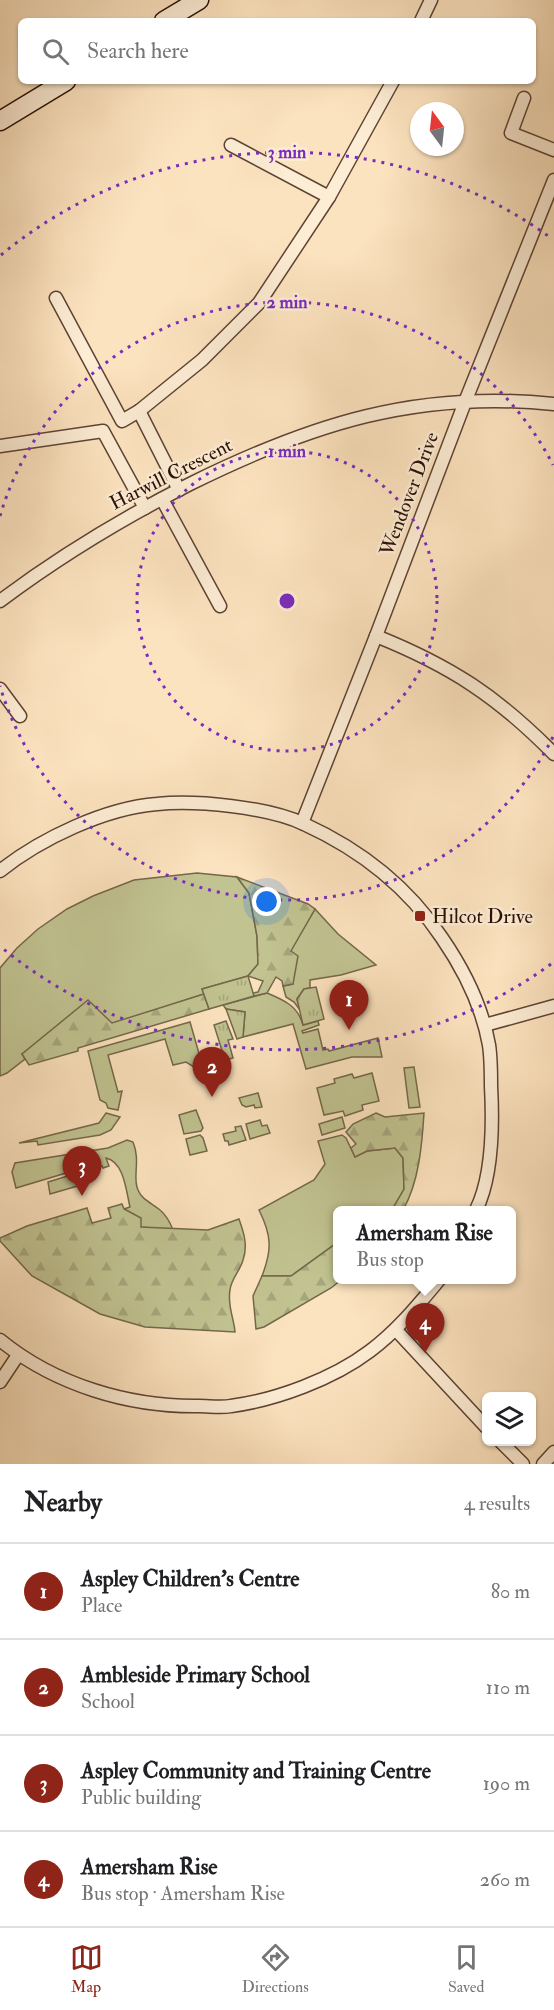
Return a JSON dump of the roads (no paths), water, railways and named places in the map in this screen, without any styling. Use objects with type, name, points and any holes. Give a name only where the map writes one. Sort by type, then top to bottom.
[{"type":"main road","points":[[169,18],[199,0]]},
{"type":"main road","points":[[0,121],[61,84]]},
{"type":"street","points":[[422,18],[431,0]]},
{"type":"street","points":[[56,298],[122,421],[139,411],[202,360],[259,303],[329,197],[391,84]]},
{"type":"street","points":[[524,98],[511,133],[554,150]]},
{"type":"street","points":[[231,145],[329,197]]},
{"type":"street","name":"Wendover Drive","points":[[302,823],[465,402],[549,204],[554,180]]},
{"type":"street","name":"Harwill Crescent","points":[[0,601],[85,543],[145,508],[243,459],[313,430],[399,409],[465,402],[554,404]]},
{"type":"street","points":[[139,411],[179,490]]},
{"type":"street","points":[[0,446],[103,431],[145,508]]},
{"type":"street","points":[[162,499],[220,606]]},
{"type":"street","points":[[376,636],[420,654],[464,678],[496,701],[554,754]]},
{"type":"street","points":[[0,689],[21,716]]},
{"type":"street","points":[[0,871],[44,840],[116,813],[156,804],[212,804],[257,811],[302,823],[347,847],[389,877],[414,901],[462,969],[485,1025],[489,1047],[493,1110],[484,1196],[478,1206]]},
{"type":"street","points":[[485,1025],[554,1006]]},
{"type":"street","points":[[0,1340],[18,1355],[65,1378],[125,1400],[159,1405],[230,1406],[270,1397],[337,1372],[369,1352],[396,1330],[436,1284]]},
{"type":"street","points":[[396,1330],[482,1423]]},
{"type":"street","points":[[0,1382],[18,1355]]},
{"type":"street","points":[[505,1446],[523,1464]]},
{"type":"street","points":[[543,1464],[554,1452]]},
{"type":"place","name":"Hilcot Drive","points":[[420,916]]},
{"type":"place","name":"Aspley Children's Centre","points":[[349,1030]]},
{"type":"place","name":"Ambleside Primary School","points":[[212,1097]]},
{"type":"place","name":"Aspley Community and Training Centre","points":[[82,1196]]},
{"type":"place","name":"Amersham Rise","points":[[425,1353]]}]
